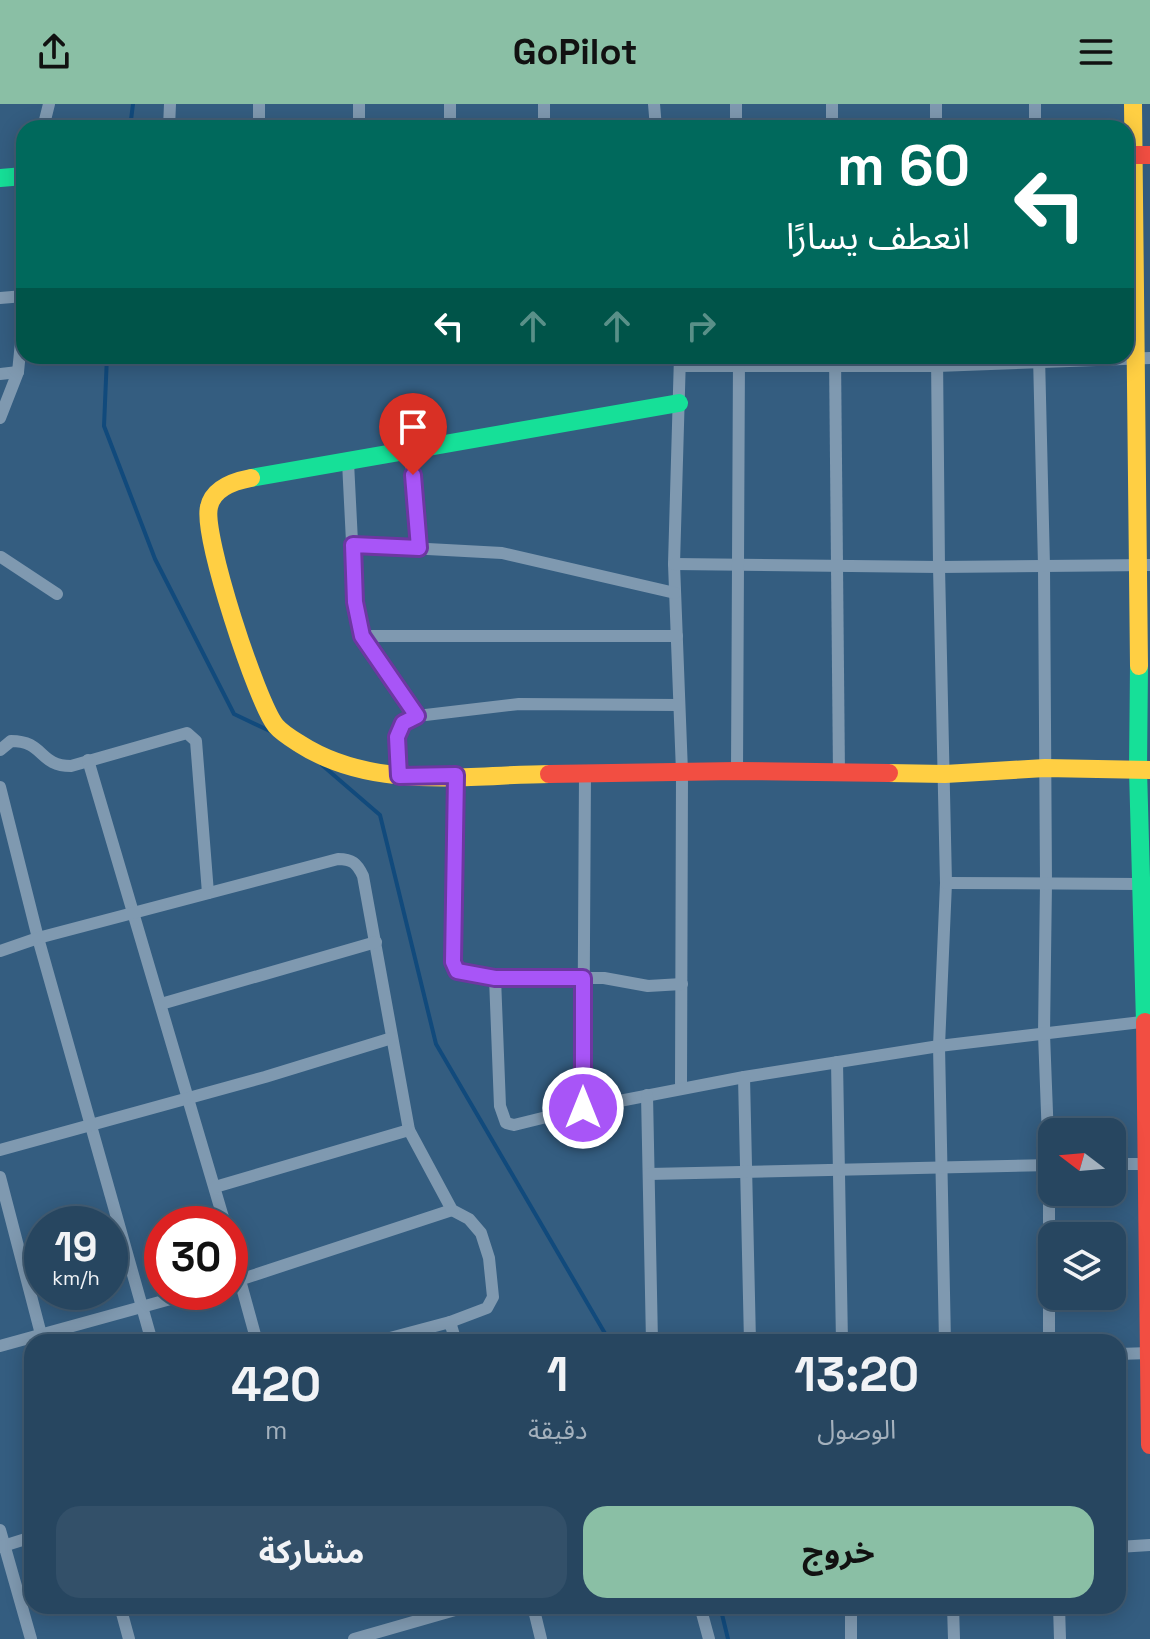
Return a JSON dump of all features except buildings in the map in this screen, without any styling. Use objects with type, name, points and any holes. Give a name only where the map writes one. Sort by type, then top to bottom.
[{"type":"street","points":[[1134,121],[1142,358],[1144,770],[1140,884],[1147,1021],[1150,1445]]},
{"type":"street","points":[[0,418],[19,364]]},
{"type":"street","points":[[680,364],[674,564],[682,772],[681,1088]]},
{"type":"street","points":[[737,771],[740,364]]},
{"type":"street","points":[[835,364],[839,774]]},
{"type":"street","points":[[937,364],[946,883],[939,1046],[945,1334]]},
{"type":"street","points":[[1039,364],[1044,566],[1044,1034],[1048,1118]]},
{"type":"street","points":[[0,374],[18,372]]},
{"type":"street","points":[[679,403],[237,481],[218,490],[208,509],[208,521],[221,577],[274,724],[343,764],[371,774],[399,776],[737,771],[945,774],[1045,768],[1144,770]]},
{"type":"street","points":[[410,451],[419,548]]},
{"type":"street","points":[[348,462],[355,602],[362,636],[417,716]]},
{"type":"street","points":[[353,545],[502,553],[675,593]]},
{"type":"street","points":[[0,556],[57,594]]},
{"type":"street","points":[[674,564],[1144,566]]},
{"type":"street","points":[[362,636],[677,636]]},
{"type":"street","points":[[399,776],[397,737],[403,723],[417,716],[519,704],[679,705]]},
{"type":"street","points":[[0,750],[11,741],[26,741],[57,766],[71,766],[187,733],[192,735],[196,741],[208,893]]},
{"type":"street","points":[[88,760],[220,1206]]},
{"type":"street","points":[[583,1108],[585,774]]},
{"type":"street","points":[[456,775],[453,962],[457,971],[495,978],[616,979],[648,986],[682,984]]},
{"type":"street","points":[[0,787],[38,938],[149,1334]]},
{"type":"street","points":[[0,951],[38,938],[338,859],[348,859],[358,865],[376,942],[409,1130],[452,1210],[469,1219],[481,1233],[493,1287],[493,1297],[487,1308],[405,1334]]},
{"type":"street","points":[[946,883],[1140,884]]},
{"type":"street","points":[[161,1004],[376,942]]},
{"type":"street","points":[[495,978],[500,1106],[506,1123],[514,1125],[583,1108],[744,1077],[939,1046],[1147,1021]]},
{"type":"street","points":[[0,1150],[188,1099],[392,1038]]},
{"type":"street","points":[[837,1062],[842,1334]]},
{"type":"street","points":[[744,1077],[750,1334]]},
{"type":"street","points":[[647,1095],[652,1334]]},
{"type":"street","points":[[215,1187],[409,1130]]},
{"type":"street","points":[[1126,1164],[1148,1164]]},
{"type":"street","points":[[649,1174],[1038,1165]]},
{"type":"street","points":[[0,1177],[41,1334]]},
{"type":"street","points":[[1049,1334],[1051,1206]]},
{"type":"street","points":[[248,1277],[452,1210]]},
{"type":"street","points":[[57,1334],[144,1306]]},
{"type":"street","points":[[245,1310],[254,1334]]},
{"type":"street","points":[[450,1322],[454,1334]]},
{"type":"street","points":[[0,1346],[24,1342]]},
{"type":"street","points":[[1126,1354],[1149,1353]]},
{"type":"street","points":[[0,1530],[2,1546],[31,1639]]},
{"type":"street","points":[[2,1546],[24,1539]]},
{"type":"street","points":[[1126,1546],[1150,1545]]},
{"type":"street","points":[[122,1614],[129,1639]]},
{"type":"street","points":[[354,1639],[441,1614]]},
{"type":"street","points":[[535,1614],[541,1639]]},
{"type":"street","points":[[702,1614],[709,1639]]},
{"type":"street","points":[[851,1614],[851,1639]]},
{"type":"street","points":[[953,1614],[954,1639]]},
{"type":"street","points":[[1059,1614],[1060,1639]]},
{"type":"waterway","points":[[131,120],[133,104]]},
{"type":"waterway","points":[[107,364],[104,426],[155,559],[234,714],[272,732]]},
{"type":"waterway","points":[[322,765],[380,815],[436,1044],[605,1334]]},
{"type":"waterway","points":[[722,1614],[728,1639]]},
{"type":"traffic: fast","points":[[0,178],[16,177]]},
{"type":"traffic: fast","points":[[251,478],[679,403]]},
{"type":"traffic: fast","points":[[1139,666],[1138,770],[1145,1022]]},
{"type":"traffic: slow","points":[[1133,104],[1133,120]]},
{"type":"traffic: slow","points":[[1134,198],[1139,666]]},
{"type":"traffic: slow","points":[[251,478],[232,483],[215,495],[209,507],[209,524],[222,583],[245,654],[267,711],[278,729],[328,759],[358,769],[421,777],[549,774]]},
{"type":"traffic: slow","points":[[889,773],[945,774],[1045,768],[1150,770]]},
{"type":"traffic: jam","points":[[1134,155],[1150,155]]},
{"type":"traffic: jam","points":[[549,774],[737,771],[889,773]]},
{"type":"traffic: jam","points":[[1145,1022],[1150,1445]]},
{"type":"route","points":[[413,475],[419,548],[353,545],[355,602],[362,636],[417,716],[403,723],[397,737],[399,776],[456,775],[453,962],[457,971],[495,978],[583,978],[583,1108]]}]
